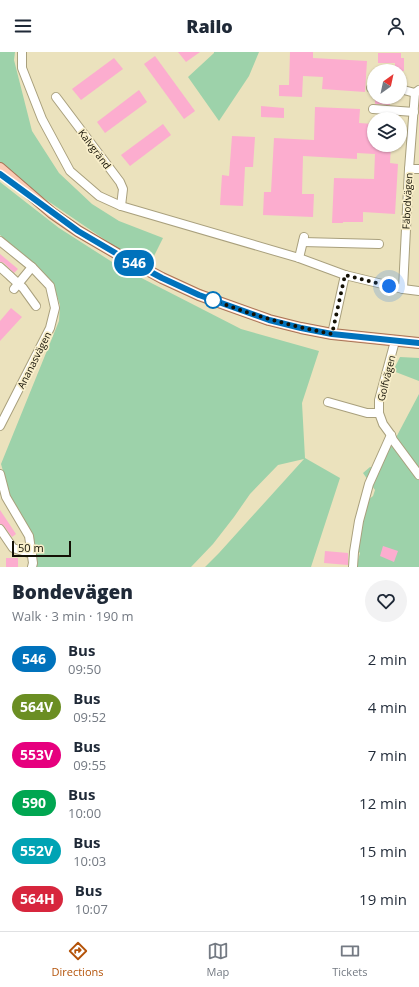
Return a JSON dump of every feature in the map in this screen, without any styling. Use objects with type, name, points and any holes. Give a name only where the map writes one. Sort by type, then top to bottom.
[{"type":"main road","points":[[0,168],[52,213],[78,231],[168,281],[199,295],[269,320],[301,328],[332,334],[419,343]]},
{"type":"main road","points":[[0,174],[38,201]]},
{"type":"street","points":[[22,52],[22,68],[42,119],[70,171],[99,196],[121,206],[299,258],[345,275],[403,289],[419,291]]},
{"type":"street","points":[[407,91],[417,92]]},
{"type":"street","name":"Fäbodvägen","points":[[403,289],[409,169],[417,92]]},
{"type":"street","name":"Kalvgränd","points":[[56,96],[120,182],[123,189],[121,206]]},
{"type":"street","points":[[373,109],[414,112]]},
{"type":"street","points":[[409,169],[419,169]]},
{"type":"street","points":[[299,258],[303,239],[379,244]]},
{"type":"street","name":"Ananasvägen","points":[[0,242],[32,267],[50,286],[55,308],[50,328],[0,426]]},
{"type":"street","points":[[0,267],[10,276],[16,286],[24,288],[36,306]]},
{"type":"street","points":[[16,286],[32,267]]},
{"type":"street","points":[[332,334],[345,275]]},
{"type":"street","name":"Golfvägen","points":[[395,340],[379,400],[379,413],[383,424],[395,443],[419,475]]},
{"type":"street","points":[[328,402],[367,413],[379,413]]},
{"type":"street","points":[[353,567],[359,521],[369,484],[391,435]]},
{"type":"street","points":[[0,474],[6,497],[30,536],[33,563],[32,567]]},
{"type":"street","points":[[0,529],[12,548],[32,554]]},
{"type":"green space","points":[[0,52],[15,52],[14,60],[32,131],[59,173],[92,204],[119,221],[163,238],[150,264],[117,248],[42,197],[0,162]]},
{"type":"green space","points":[[214,52],[259,52],[249,76],[219,121],[188,77]]},
{"type":"green space","points":[[0,182],[59,228],[120,267],[241,329],[319,351],[302,403],[305,458],[340,478],[311,567],[205,567],[304,459],[278,465],[250,494],[213,544],[191,567],[35,567],[32,535],[10,496],[1,464],[59,321],[60,305],[54,287],[36,266],[0,235]]},
{"type":"green space","points":[[400,357],[419,358],[419,381],[393,371]]},
{"type":"green space","points":[[419,394],[419,567],[356,567],[360,553],[358,551],[361,535],[355,530],[358,522],[365,515],[368,500],[373,496],[375,490],[363,473],[370,467],[377,468],[388,448],[391,447]]},
{"type":"building","points":[[178,52],[200,52],[186,62]]},
{"type":"building","points":[[290,52],[313,52],[313,58],[367,61],[365,92],[322,89],[323,77],[303,76],[302,97],[279,96],[279,85],[289,85]]},
{"type":"building","points":[[378,53],[401,53],[401,58],[404,58],[404,64],[378,63]]},
{"type":"building","points":[[155,56],[195,111],[184,119],[144,64]]},
{"type":"building","points":[[114,58],[123,69],[81,100],[72,89]]},
{"type":"building","points":[[139,90],[147,102],[105,133],[97,122]]},
{"type":"building","points":[[261,106],[284,108],[284,118],[261,117]]},
{"type":"building","points":[[315,107],[360,109],[359,123],[367,124],[367,152],[391,152],[390,163],[398,164],[395,214],[363,212],[363,222],[332,223],[334,178],[374,179],[375,154],[357,153],[357,159],[303,156],[302,194],[314,194],[313,217],[263,215],[264,192],[271,192],[274,138],[314,140]]},
{"type":"building","points":[[163,124],[171,135],[130,166],[121,155]]},
{"type":"building","points":[[232,136],[255,137],[253,167],[245,167],[243,206],[220,205],[222,175],[229,176]]},
{"type":"building","points":[[0,254],[18,269],[14,273],[4,263],[0,262]]},
{"type":"building","points":[[11,308],[22,317],[0,341],[0,321]]},
{"type":"building","points":[[0,510],[16,534],[12,537],[4,526],[0,524]]},
{"type":"building","points":[[383,546],[398,551],[394,562],[380,556]]},
{"type":"building","points":[[325,551],[348,553],[348,565],[324,563]]},
{"type":"building","points":[[6,558],[18,558],[18,567],[6,567]]},
{"type":"bus line","name":"546","points":[[0,174],[78,231],[162,278],[199,295],[269,320],[301,328],[332,334],[419,343]]},
{"type":"route","points":[[213,300],[269,320],[332,334],[345,275],[389,286]]}]
